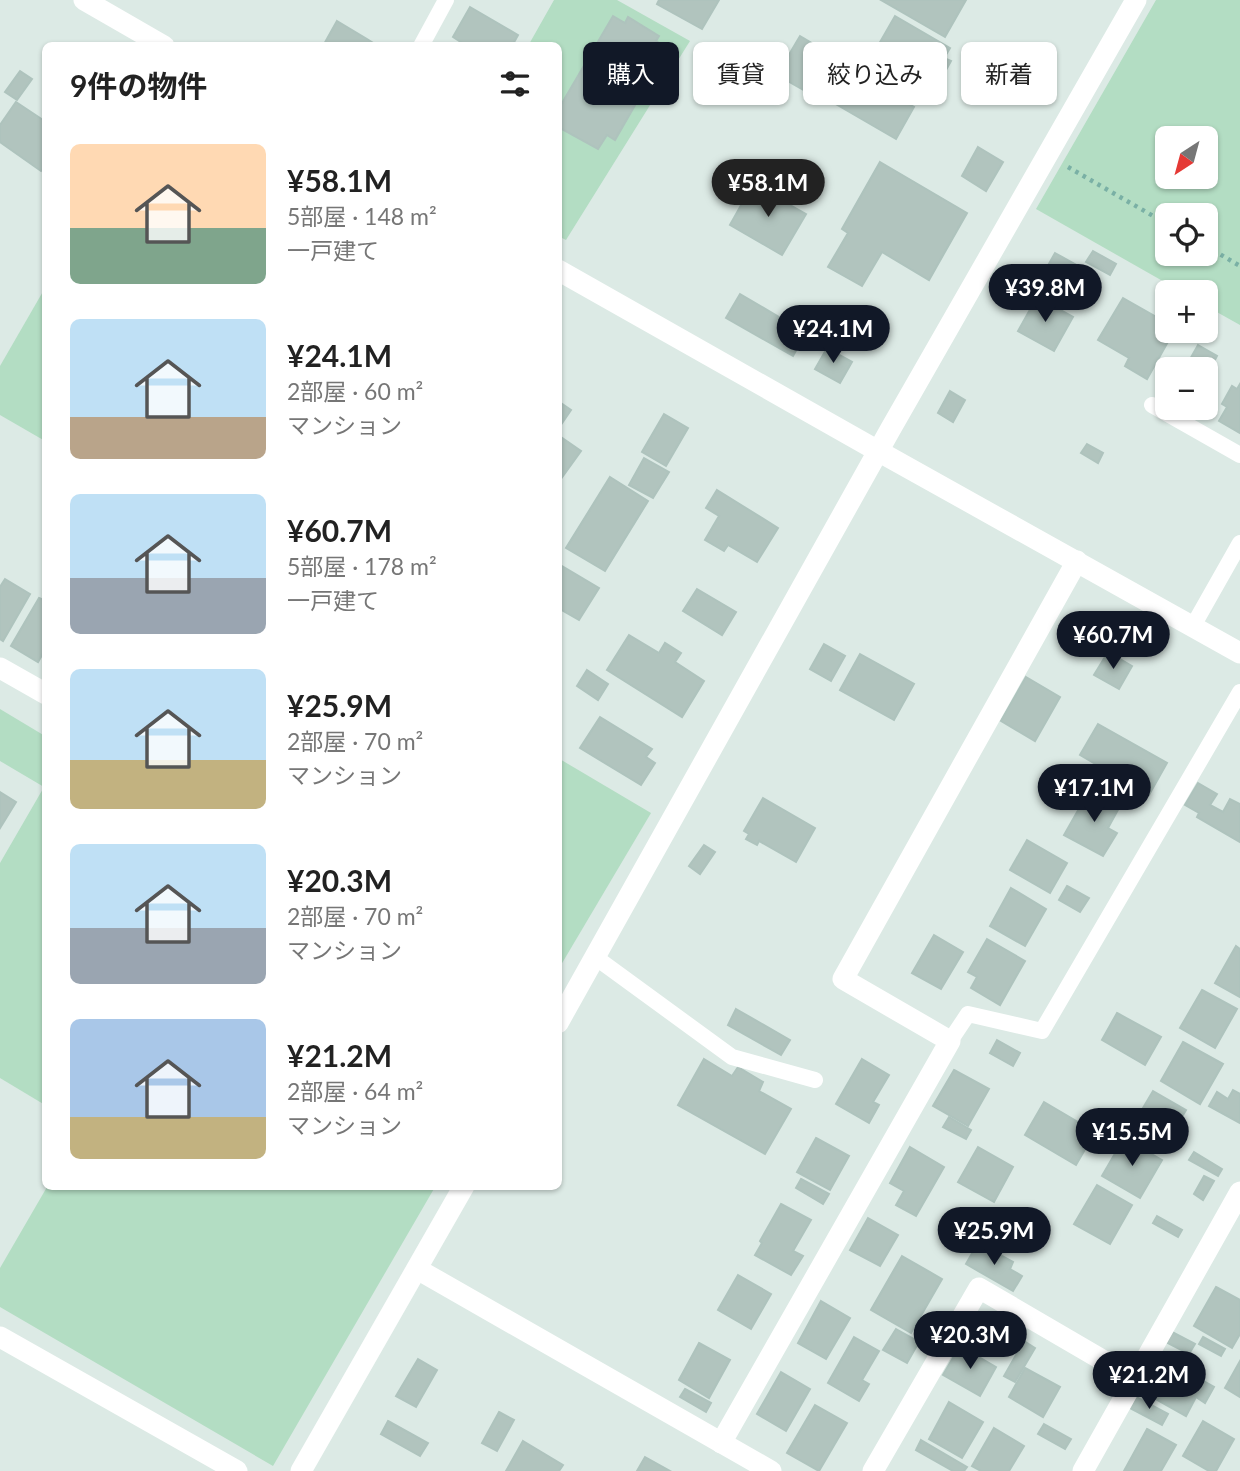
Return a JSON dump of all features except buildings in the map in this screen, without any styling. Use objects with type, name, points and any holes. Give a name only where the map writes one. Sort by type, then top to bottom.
[{"type":"street","points":[[84,0],[157,42]]},
{"type":"street","points":[[566,993],[596,957],[878,451],[1136,0]]},
{"type":"street","points":[[562,272],[1240,653]]},
{"type":"street","points":[[721,1443],[950,1041],[843,979],[1077,561]]},
{"type":"street","points":[[0,668],[42,692]]},
{"type":"street","points":[[301,1471],[462,1190]]},
{"type":"street","points":[[1083,1471],[1240,1192]]},
{"type":"street","points":[[417,1269],[771,1471]]},
{"type":"street","points":[[873,1471],[979,1288],[1135,1379]]},
{"type":"street","points":[[0,1337],[237,1471]]},
{"type":"lane","points":[[423,42],[446,0]]},
{"type":"lane","points":[[1152,405],[1240,455]]},
{"type":"lane","points":[[1193,626],[1240,543]]},
{"type":"lane","points":[[950,1041],[968,1014],[1042,1031],[1240,692]]},
{"type":"lane","points":[[596,957],[732,1057],[815,1080]]},
{"type":"path","points":[[1047,156],[1155,217]]},
{"type":"path","points":[[1218,253],[1240,265]]},
{"type":"green space","points":[[554,0],[617,0],[690,41],[679,59],[679,42],[583,42],[583,105],[650,105],[566,240],[562,238],[562,42],[530,42]]},
{"type":"green space","points":[[1156,0],[1240,0],[1240,325],[1218,313],[1218,280],[1161,280],[1036,209]]},
{"type":"green space","points":[[42,293],[42,439],[0,415],[0,366]]},
{"type":"green space","points":[[0,709],[42,734],[42,786],[0,761]]},
{"type":"green space","points":[[562,760],[651,813],[562,963]]},
{"type":"green space","points":[[42,790],[42,1103],[0,1078],[0,863]]},
{"type":"green space","points":[[45,1190],[433,1190],[273,1466],[0,1307],[0,1268]]}]
